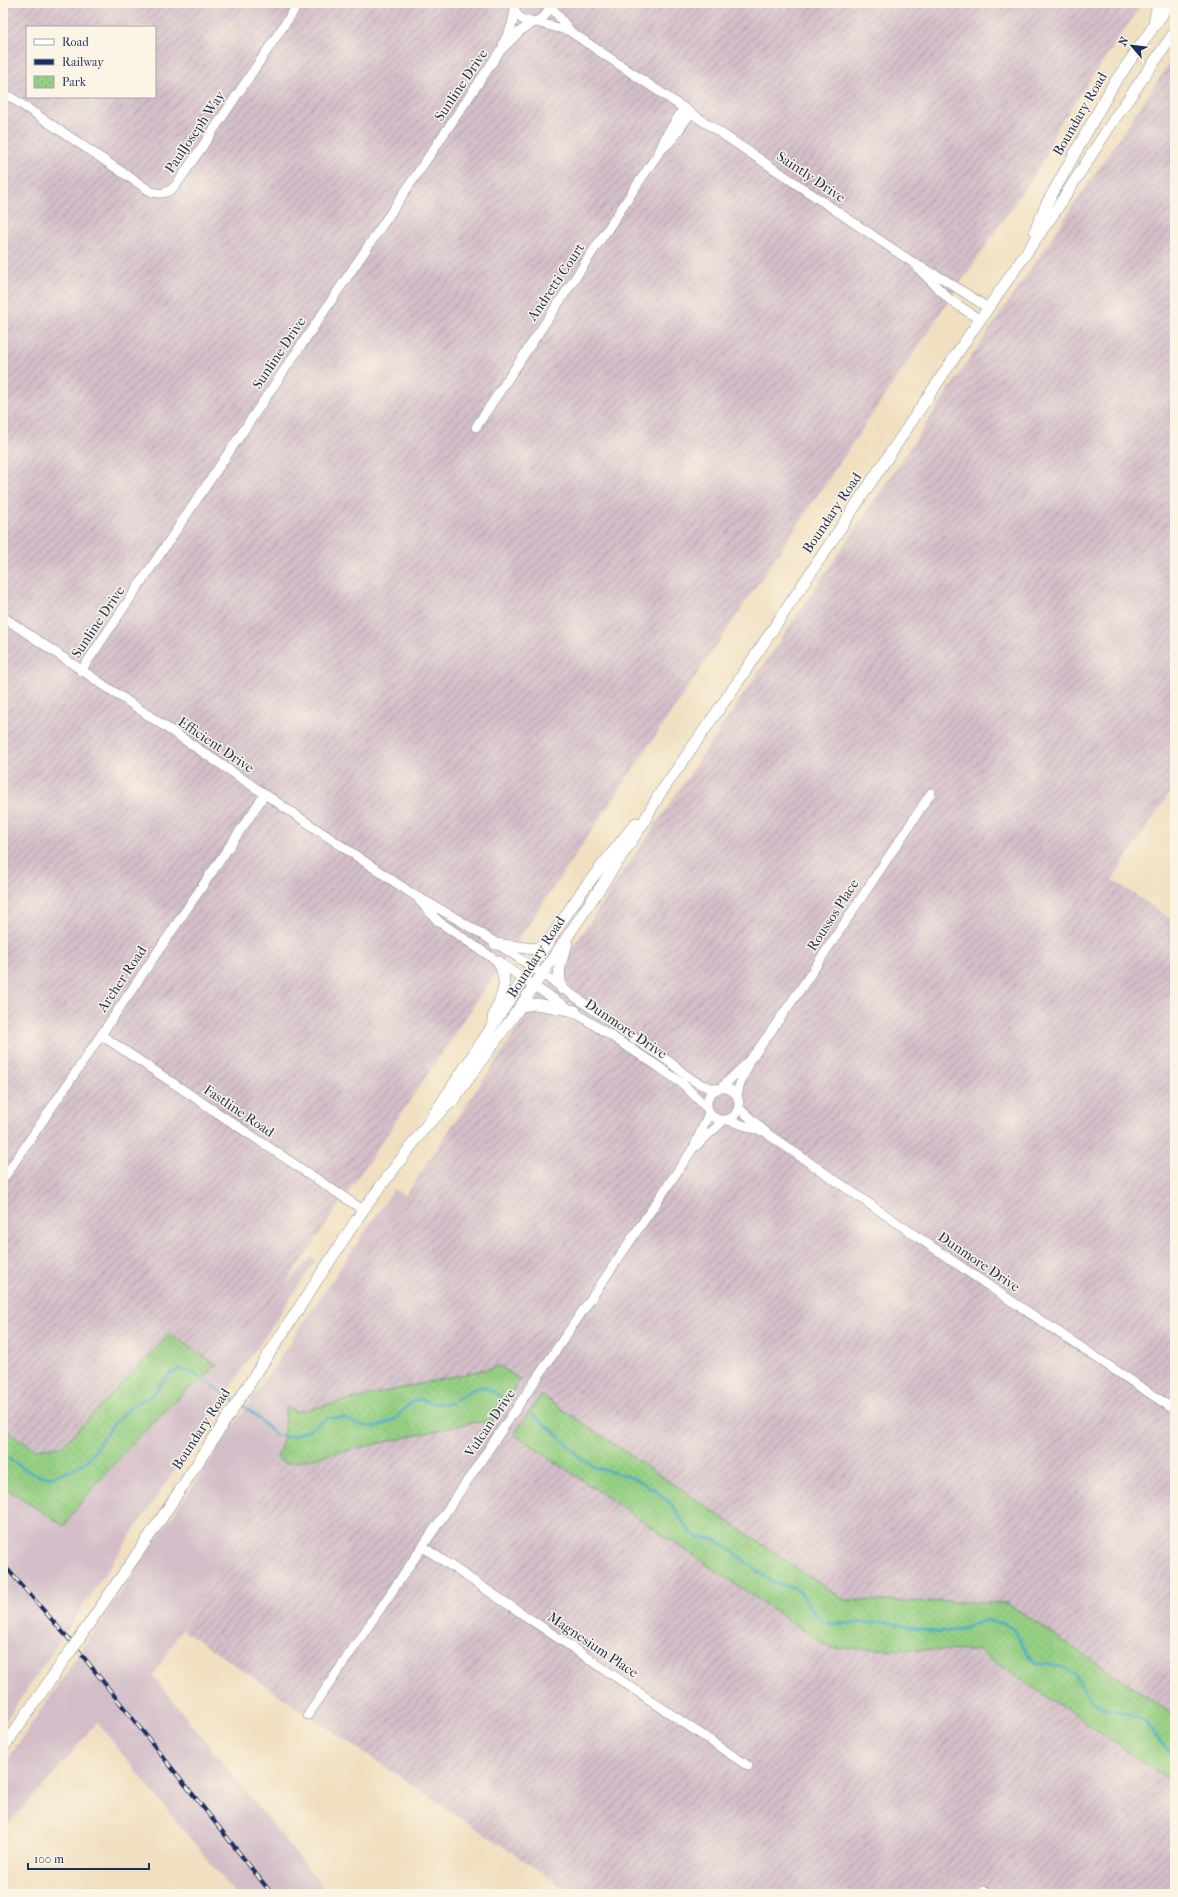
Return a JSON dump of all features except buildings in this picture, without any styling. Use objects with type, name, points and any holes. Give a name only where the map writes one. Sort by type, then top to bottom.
[{"type":"highway","points":[[1155,23],[1159,3]]},
{"type":"main road","name":"Boundary Road","points":[[1029,247],[1046,205],[1113,85],[1170,3]]},
{"type":"main road","name":"Boundary Road","points":[[3,1748],[163,1516],[249,1382],[363,1210],[426,1126],[524,979],[536,972],[576,923],[624,853],[659,795],[735,686],[1175,32]]},
{"type":"main road","points":[[1064,172],[1070,175],[1086,163]]},
{"type":"main road","name":"Boundary Road","points":[[426,1126],[454,1100],[521,1006],[534,986],[536,972],[548,943],[582,891],[659,795]]},
{"type":"main road","points":[[562,989],[559,981],[561,962],[576,923]]},
{"type":"main road","points":[[495,944],[534,949],[548,943]]},
{"type":"main road","points":[[484,1040],[505,985],[505,976],[498,962]]},
{"type":"main road","points":[[521,1006],[536,1004],[575,1012]]},
{"type":"street","name":"PaulJoseph Way","points":[[3,92],[150,191],[157,194],[164,194],[171,191],[177,184],[299,3]]},
{"type":"street","name":"Sunline Drive","points":[[500,51],[520,31],[546,15],[549,4]]},
{"type":"street","name":"Saintly Drive","points":[[549,4],[571,32]]},
{"type":"street","name":"Sunline Drive","points":[[81,671],[500,51],[512,25],[514,5]]},
{"type":"street","name":"Saintly Drive","points":[[514,5],[521,19],[571,32],[915,264],[946,280],[988,308]]},
{"type":"street","name":"Andretti Court","points":[[476,427],[659,152],[671,141],[688,110]]},
{"type":"street","name":"Saintly Drive","points":[[915,264],[949,299],[980,320]]},
{"type":"street","name":"Efficient Drive","points":[[3,617],[414,895],[443,910],[536,972]]},
{"type":"street","name":"Roussos Place","points":[[737,1097],[745,1072],[757,1051],[804,984],[931,793]]},
{"type":"street","name":"Archer Road","points":[[3,1179],[265,794]]},
{"type":"street","name":"Efficient Drive","points":[[414,895],[438,921],[524,979]]},
{"type":"street","name":"Dunmore Drive","points":[[536,972],[670,1063],[696,1083],[705,1088],[719,1089]]},
{"type":"street","name":"Dunmore Drive","points":[[524,979],[683,1084],[708,1111]]},
{"type":"street","name":"Fastline Road","points":[[100,1036],[363,1210]]},
{"type":"street","name":"Roussos Place","points":[[719,1089],[745,1065],[757,1051]]},
{"type":"street","points":[[719,1089],[730,1090],[737,1097],[739,1108],[733,1117],[726,1120],[718,1120],[708,1111],[710,1095],[719,1089]]},
{"type":"street","name":"Dunmore Drive","points":[[739,1108],[770,1135],[995,1290],[1175,1410]]},
{"type":"street","name":"Vulcan Drive","points":[[308,1715],[694,1147],[708,1111]]},
{"type":"street","name":"Dunmore Drive","points":[[726,1120],[750,1126],[770,1135]]},
{"type":"street","name":"Vulcan Drive","points":[[694,1147],[726,1120]]},
{"type":"street","name":"Magnesium Place","points":[[423,1547],[748,1766]]},
{"type":"shaded area","points":[[3,3],[1143,3],[1055,131],[1047,155],[282,1290],[208,1375],[193,1384],[176,1400],[99,1480],[3,1485]]},
{"type":"shaded area","points":[[1175,55],[1175,785],[1112,879],[1175,922],[1175,1894],[573,1894],[183,1630],[219,1570],[277,1458],[283,1440],[285,1412],[359,1264]]},
{"type":"shaded area","points":[[394,1189],[405,1196],[359,1264],[285,1412],[283,1440],[277,1458],[219,1570],[153,1676],[328,1894],[235,1894],[97,1722],[50,1779],[3,1829],[3,1766]]},
{"type":"shaded area","points":[[311,1257],[316,1260],[3,1725],[3,1631],[6,1627],[3,1624],[3,1486],[64,1526],[99,1480],[176,1400],[193,1384],[208,1375]]},
{"type":"green space","points":[[170,1334],[217,1365],[175,1401],[131,1446],[89,1493],[64,1526],[3,1486],[3,1428],[34,1449],[62,1446]]},
{"type":"green space","points":[[500,1366],[520,1380],[492,1422],[475,1422],[286,1464],[277,1458],[283,1440],[285,1412],[287,1407],[296,1412]]},
{"type":"green space","points":[[541,1395],[844,1600],[1007,1603],[1175,1716],[1175,1783],[976,1649],[975,1651],[830,1648],[514,1434]]},
{"type":"waterway","points":[[3,1455],[33,1474],[50,1477],[72,1470],[88,1460],[114,1423],[133,1405],[151,1396],[171,1373],[180,1369],[193,1373],[234,1400]]},
{"type":"waterway","points":[[240,1404],[252,1412],[276,1435],[289,1437],[309,1430],[327,1418],[345,1418],[358,1425],[376,1427],[394,1420],[411,1402],[420,1399],[432,1403],[448,1404],[475,1388],[485,1387],[505,1399]]},
{"type":"waterway","points":[[531,1414],[555,1432],[581,1458],[594,1467],[636,1479],[655,1490],[671,1504],[690,1532],[697,1537],[717,1540],[772,1582],[794,1588],[801,1593],[815,1615],[822,1621],[832,1624],[888,1622],[937,1633],[956,1630],[987,1620],[1004,1624],[1013,1629],[1027,1653],[1036,1663],[1062,1667],[1075,1674],[1083,1689],[1094,1702],[1108,1710],[1129,1713],[1143,1720],[1162,1744],[1175,1756]]},
{"type":"railway","points":[[3,1564],[74,1645],[272,1894]]}]
